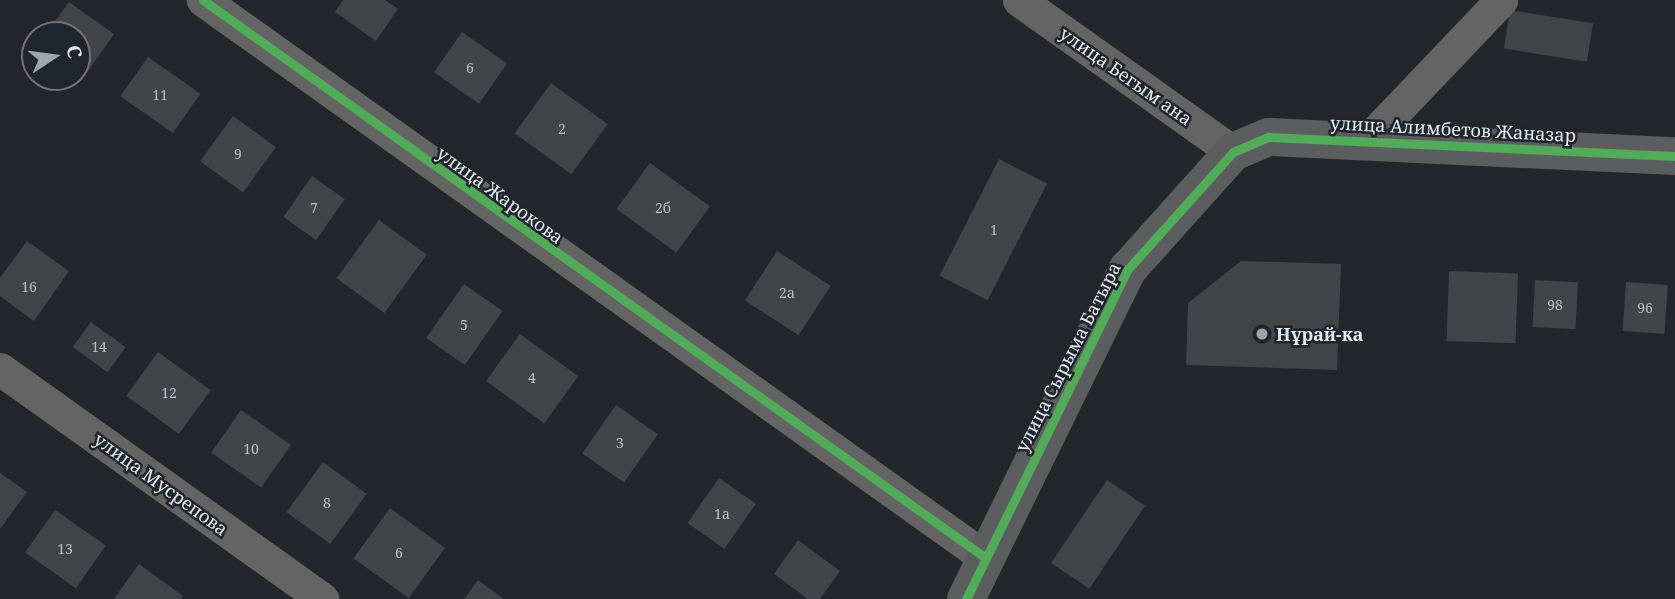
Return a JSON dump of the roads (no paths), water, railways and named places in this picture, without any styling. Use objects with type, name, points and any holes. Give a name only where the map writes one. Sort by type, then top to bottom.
[{"type":"street","name":"улица Жарокова","points":[[203,0],[986,558]]},
{"type":"street","name":"улица Бегым ана","points":[[1019,0],[1233,152]]},
{"type":"street","points":[[1366,142],[1501,0]]},
{"type":"street","name":"улица Алимбетов Жаназар","points":[[1233,152],[1269,136],[1675,156]]},
{"type":"street","name":"улица Сырыма Батыра","points":[[966,599],[1128,269],[1233,152]]},
{"type":"street","name":"улица Мусрепова","points":[[0,369],[322,599]]},
{"type":"place","name":"Нұрай-ка","points":[[1262,334]]}]
